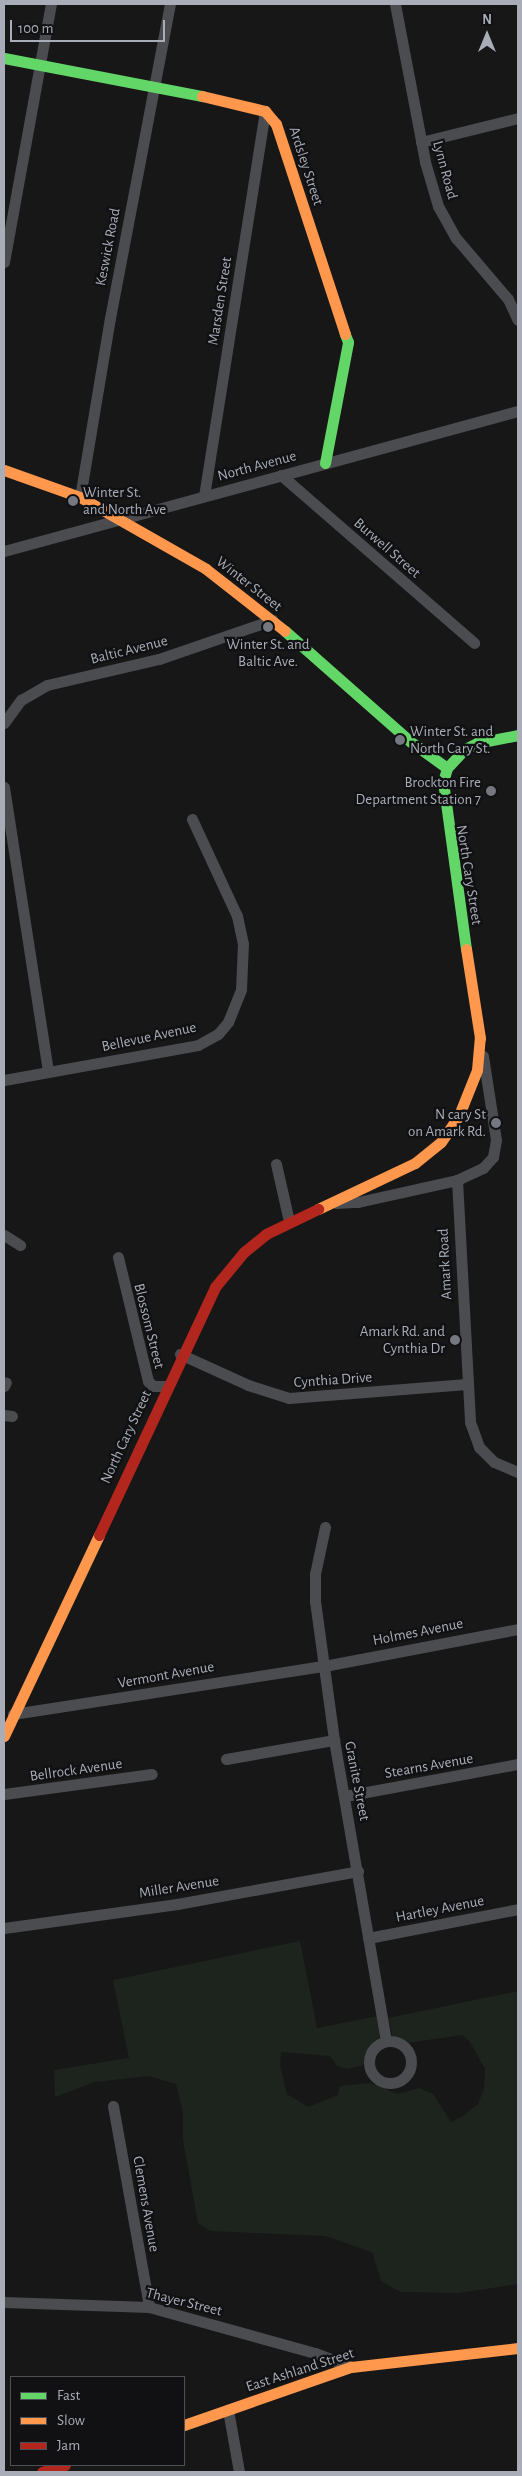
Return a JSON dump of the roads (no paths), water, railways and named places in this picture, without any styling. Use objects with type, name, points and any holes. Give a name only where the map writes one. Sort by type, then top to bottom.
[{"type":"street","points":[[4,262],[41,64],[50,4]]},
{"type":"street","name":"Keswick Road","points":[[80,497],[170,4]]},
{"type":"street","name":"Lynn Road","points":[[395,4],[431,185],[447,224],[508,299],[518,320]]},
{"type":"street","points":[[4,58],[155,86],[265,111]]},
{"type":"street","name":"Ardsley Street","points":[[265,111],[276,124],[348,342],[324,463]]},
{"type":"street","name":"Marsden Street","points":[[204,496],[265,111]]},
{"type":"street","points":[[421,142],[518,118]]},
{"type":"street","name":"North Avenue","points":[[4,551],[518,411]]},
{"type":"street","name":"Winter Street","points":[[4,470],[80,497],[121,518],[206,569],[272,620],[411,742],[447,768]]},
{"type":"street","name":"Burwell Street","points":[[281,475],[474,643]]},
{"type":"street","name":"Baltic Avenue","points":[[4,723],[21,700],[47,685],[159,659],[272,620]]},
{"type":"street","points":[[447,768],[465,749],[477,743],[518,735]]},
{"type":"street","name":"North Cary Street","points":[[334,1203],[358,1202],[457,1180],[483,1168],[493,1157],[496,1140],[442,798],[447,768]]},
{"type":"street","points":[[4,787],[48,1072]]},
{"type":"street","name":"Bellevue Avenue","points":[[4,1080],[198,1045],[218,1034],[228,1022],[241,988],[244,944],[237,916],[192,819]]},
{"type":"street","name":"North Cary Street","points":[[4,1736],[167,1386],[180,1354],[214,1287],[244,1252],[266,1234],[289,1221],[334,1203],[415,1163],[441,1142],[470,1090],[477,1070],[480,1038]]},
{"type":"street","points":[[276,1164],[289,1221]]},
{"type":"street","name":"Amark Road","points":[[457,1180],[466,1384],[470,1422],[480,1447],[494,1462],[518,1472]]},
{"type":"street","points":[[4,1235],[20,1245]]},
{"type":"street","name":"Blossom Street","points":[[118,1257],[148,1381],[153,1386],[167,1386]]},
{"type":"street","name":"Cynthia Drive","points":[[180,1354],[248,1385],[289,1398],[466,1384]]},
{"type":"street","name":"Granite Street","points":[[325,1526],[318,1556],[315,1601],[334,1740],[386,2041]]},
{"type":"street","name":"Holmes Avenue","points":[[324,1666],[518,1629]]},
{"type":"street","name":"Vermont Avenue","points":[[13,1714],[324,1666]]},
{"type":"street","points":[[226,1759],[334,1740]]},
{"type":"street","name":"Stearns Avenue","points":[[345,1796],[518,1764]]},
{"type":"street","name":"Bellrock Avenue","points":[[4,1794],[152,1774]]},
{"type":"street","name":"Miller Avenue","points":[[4,1928],[177,1904],[358,1872]]},
{"type":"street","name":"Hartley Avenue","points":[[368,1938],[518,1909]]},
{"type":"street","name":"Clemens Avenue","points":[[113,2106],[149,2307]]},
{"type":"street","name":"Thayer Street","points":[[4,2302],[149,2307],[315,2353],[351,2367]]},
{"type":"street","name":"East Ashland Street","points":[[185,2425],[351,2367],[518,2348]]},
{"type":"street","points":[[228,2410],[239,2472]]},
{"type":"street","points":[[42,2472],[62,2466]]},
{"type":"place","name":"Winter St. and North Ave","points":[[73,501]]},
{"type":"place","name":"Winter St. and Baltic Ave.","points":[[268,627]]},
{"type":"place","name":"Winter St. and North Cary St.","points":[[400,740]]},
{"type":"place","name":"Brockton Fire Department Station 7","points":[[491,791]]},
{"type":"place","name":"N cary St on Amark Rd.","points":[[496,1123]]},
{"type":"place","name":"Amark Rd. and Cynthia Dr","points":[[455,1340]]}]
